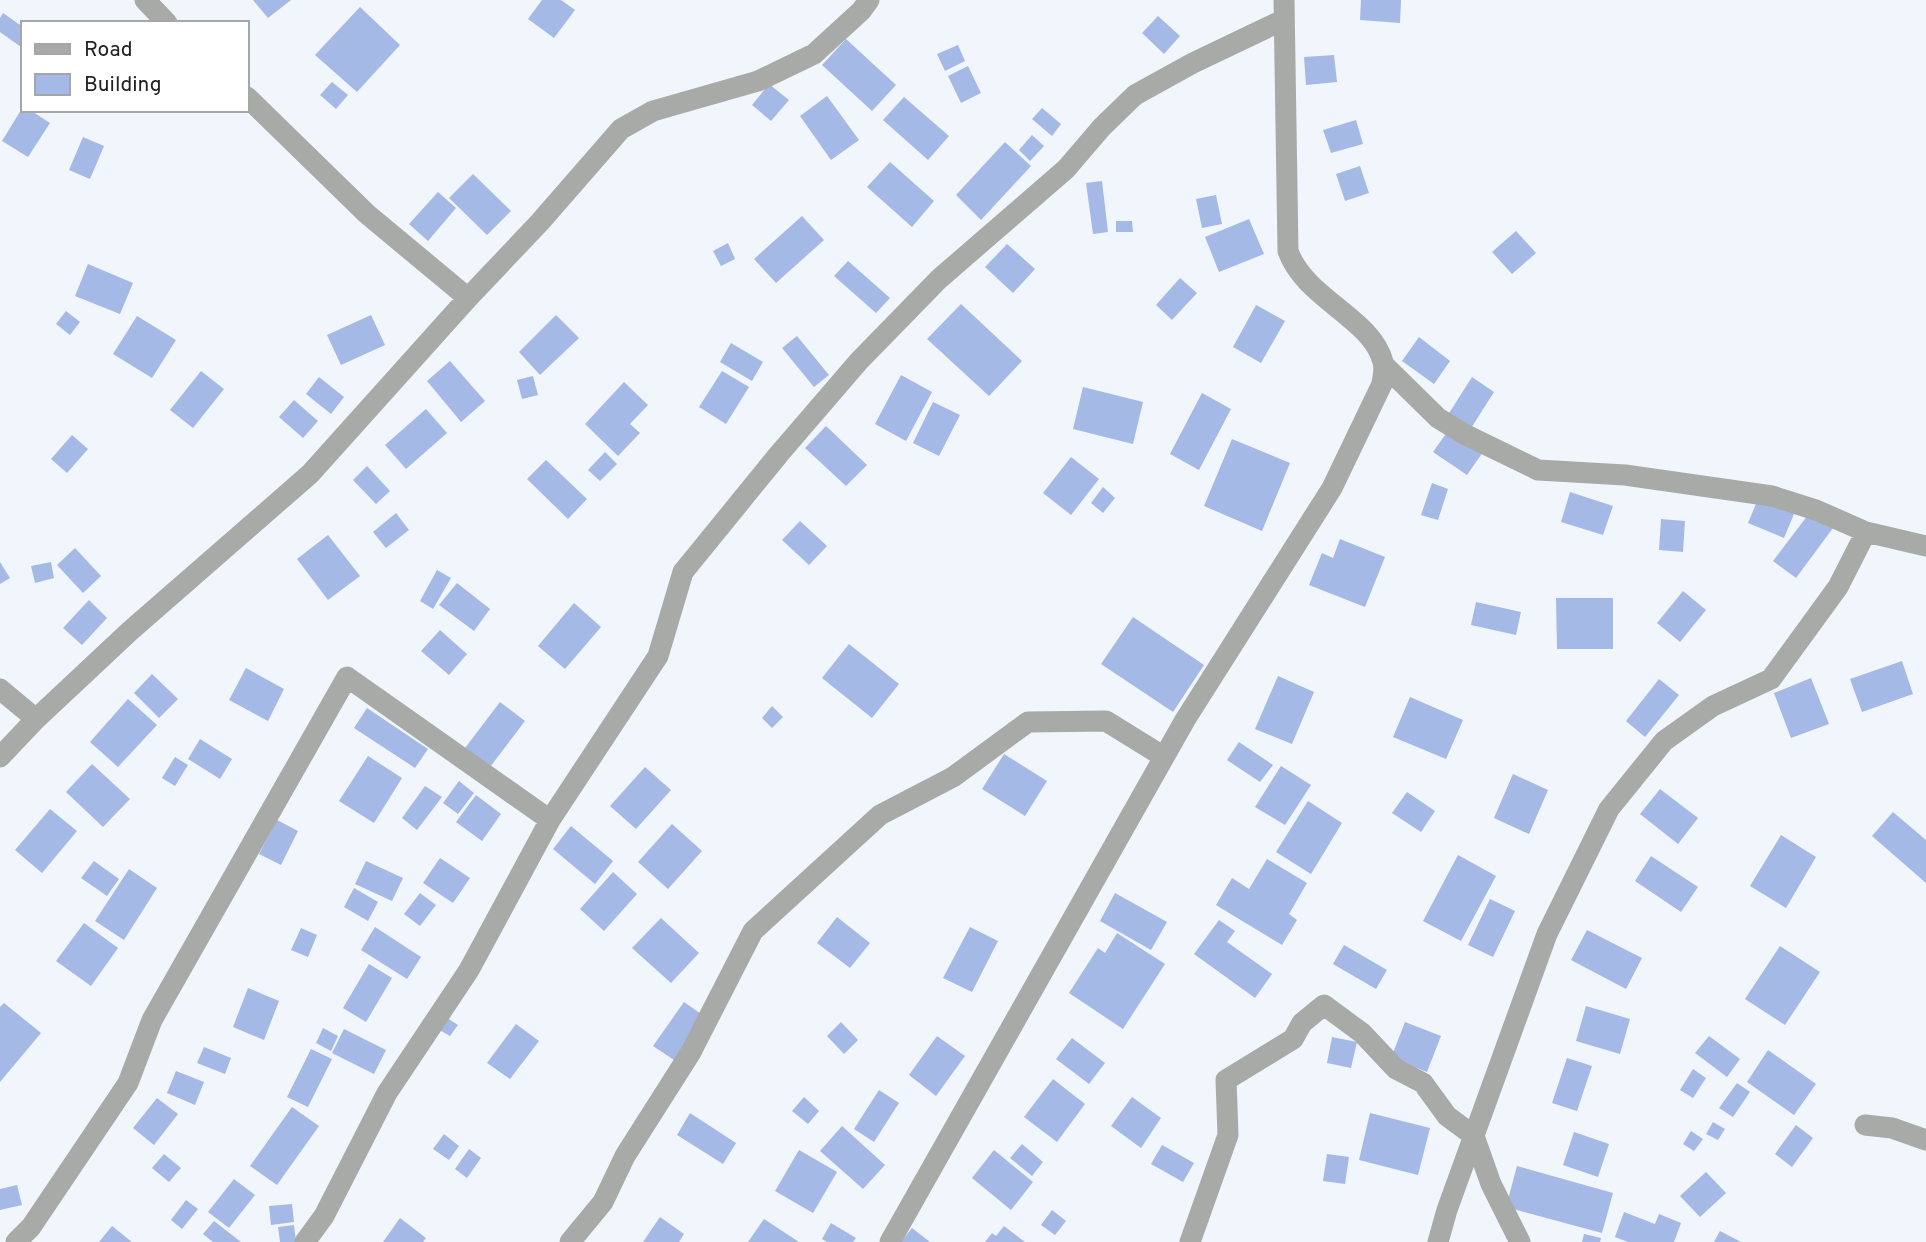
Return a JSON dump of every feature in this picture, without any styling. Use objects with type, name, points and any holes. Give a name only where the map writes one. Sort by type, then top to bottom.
[{"type":"street","points":[[145,0],[165,21]]},
{"type":"street","points":[[0,757],[36,719],[130,632],[310,474],[621,130],[653,111],[758,81],[814,54],[862,11],[869,0]]},
{"type":"street","points":[[305,1242],[324,1216],[387,1093],[470,970],[550,820],[658,656],[684,572],[779,454],[859,361],[939,279],[1066,169],[1102,127],[1135,95],[1283,10],[1288,251],[1293,265],[1304,280],[1365,334],[1379,351],[1384,365],[1438,418],[1464,435],[1538,470],[1625,475],[1772,496],[1816,510],[1866,533],[1926,546]]},
{"type":"street","points":[[248,98],[367,214],[468,298]]},
{"type":"street","points":[[890,1242],[1185,720],[1332,488],[1381,384],[1384,365]]},
{"type":"street","points":[[1438,1242],[1447,1210],[1547,934],[1609,809],[1664,741],[1713,706],[1771,679],[1838,587],[1866,533]]},
{"type":"street","points":[[16,1242],[31,1227],[128,1083],[152,1020],[346,677],[550,820]]},
{"type":"street","points":[[0,689],[36,719]]},
{"type":"street","points":[[570,1242],[603,1202],[625,1156],[691,1052],[753,931],[880,815],[953,777],[1028,722],[1106,721],[1164,757]]},
{"type":"street","points":[[1190,1242],[1228,1135],[1226,1080],[1293,1039],[1302,1023],[1324,1005],[1362,1033],[1396,1069],[1423,1083],[1447,1116],[1474,1136],[1491,1184],[1520,1242]]},
{"type":"street","points":[[1865,1125],[1892,1128],[1926,1140]]},
{"type":"building","points":[[253,0],[291,0],[268,18]]},
{"type":"building","points":[[542,0],[561,0],[575,10],[554,38],[528,19]]},
{"type":"building","points":[[1361,0],[1401,0],[1400,23],[1360,20]]},
{"type":"building","points":[[360,7],[400,45],[357,92],[315,55]]},
{"type":"building","points":[[3,13],[21,26],[21,47],[0,32],[0,18]]},
{"type":"building","points":[[1158,16],[1180,36],[1164,54],[1142,33]]},
{"type":"building","points":[[846,39],[896,85],[872,111],[822,65]]},
{"type":"building","points":[[958,45],[965,61],[945,71],[937,54]]},
{"type":"building","points":[[1334,55],[1337,82],[1306,85],[1304,57]]},
{"type":"building","points":[[968,66],[981,93],[961,103],[948,76]]},
{"type":"building","points":[[332,82],[348,95],[336,109],[320,95]]},
{"type":"building","points":[[769,84],[789,100],[771,121],[752,105]]},
{"type":"building","points":[[827,96],[859,140],[831,160],[800,116]]},
{"type":"building","points":[[904,97],[949,136],[928,160],[883,120]]},
{"type":"building","points":[[1042,108],[1061,124],[1052,136],[1032,119]]},
{"type":"building","points":[[21,110],[33,112],[50,123],[28,157],[2,141]]},
{"type":"building","points":[[1356,120],[1363,144],[1331,153],[1323,130]]},
{"type":"building","points":[[1032,135],[1044,146],[1030,161],[1019,150]]},
{"type":"building","points":[[83,137],[104,146],[90,179],[69,170]]},
{"type":"building","points":[[1005,142],[1031,166],[981,220],[956,195]]},
{"type":"building","points":[[890,162],[934,201],[912,227],[867,187]]},
{"type":"building","points":[[1360,166],[1369,193],[1345,201],[1336,174]]},
{"type":"building","points":[[473,174],[511,211],[487,235],[449,198]]},
{"type":"building","points":[[1102,181],[1108,232],[1093,234],[1086,183]]},
{"type":"building","points":[[438,192],[456,208],[428,241],[409,224]]},
{"type":"building","points":[[1216,195],[1222,224],[1202,228],[1196,199]]},
{"type":"building","points":[[802,216],[824,240],[776,283],[754,259]]},
{"type":"building","points":[[1249,219],[1264,254],[1219,272],[1205,237]]},
{"type":"building","points":[[1116,221],[1132,221],[1133,232],[1116,232]]},
{"type":"building","points":[[1516,231],[1536,253],[1512,274],[1492,252]]},
{"type":"building","points":[[728,243],[735,259],[721,266],[713,251]]},
{"type":"building","points":[[1007,244],[1035,269],[1013,293],[985,267]]},
{"type":"building","points":[[848,261],[890,298],[876,313],[834,276]]},
{"type":"building","points":[[88,264],[133,283],[120,314],[75,296]]},
{"type":"building","points":[[1180,278],[1197,293],[1172,320],[1156,305]]},
{"type":"building","points":[[961,304],[1022,361],[989,396],[927,339]]},
{"type":"building","points":[[1256,305],[1285,321],[1261,363],[1233,347]]},
{"type":"building","points":[[66,311],[80,322],[70,335],[56,324]]},
{"type":"building","points":[[371,315],[385,345],[341,365],[327,335]]},
{"type":"building","points":[[556,315],[579,338],[540,375],[519,352]]},
{"type":"building","points":[[137,316],[176,340],[152,378],[113,354]]},
{"type":"building","points":[[797,336],[829,375],[814,387],[782,348]]},
{"type":"building","points":[[1419,337],[1450,361],[1434,384],[1402,361]]},
{"type":"building","points":[[731,343],[763,362],[752,381],[720,362]]},
{"type":"building","points":[[450,361],[485,401],[461,422],[427,381]]},
{"type":"building","points":[[201,371],[224,389],[193,428],[170,410]]},
{"type":"building","points":[[722,371],[749,387],[726,424],[699,407]]},
{"type":"building","points":[[901,375],[932,392],[906,441],[875,424]]},
{"type":"building","points":[[533,376],[538,395],[522,399],[517,380]]},
{"type":"building","points":[[319,377],[344,397],[331,414],[306,394]]},
{"type":"building","points":[[1472,377],[1494,392],[1468,433],[1446,418]]},
{"type":"building","points":[[624,382],[648,405],[630,424],[640,433],[618,456],[585,424]]},
{"type":"building","points":[[1083,387],[1143,402],[1133,444],[1073,429]]},
{"type":"building","points":[[1202,393],[1231,409],[1199,470],[1170,454]]},
{"type":"building","points":[[294,400],[318,421],[303,438],[279,417]]},
{"type":"building","points":[[933,402],[960,415],[939,456],[913,443]]},
{"type":"building","points":[[426,409],[447,433],[406,469],[385,445]]},
{"type":"building","points":[[826,426],[867,465],[846,486],[805,448]]},
{"type":"building","points":[[1450,428],[1483,452],[1467,475],[1433,452]]},
{"type":"building","points":[[72,435],[88,449],[67,473],[51,459]]},
{"type":"building","points":[[1232,439],[1290,463],[1262,531],[1204,506]]},
{"type":"building","points":[[605,452],[617,464],[600,481],[588,470]]},
{"type":"building","points":[[1071,457],[1099,479],[1071,515],[1043,493]]},
{"type":"building","points":[[546,460],[587,499],[568,519],[527,479]]},
{"type":"building","points":[[367,466],[390,491],[376,504],[353,480]]},
{"type":"building","points":[[1432,483],[1448,489],[1438,520],[1421,515]]},
{"type":"building","points":[[1103,487],[1115,498],[1103,513],[1091,503]]},
{"type":"building","points":[[1570,492],[1613,506],[1603,535],[1561,522]]},
{"type":"building","points":[[1758,499],[1794,514],[1784,538],[1748,523]]},
{"type":"building","points":[[1811,511],[1833,528],[1796,578],[1773,561]]},
{"type":"building","points":[[396,513],[409,530],[386,548],[373,532]]},
{"type":"building","points":[[1661,519],[1685,521],[1683,552],[1659,550]]},
{"type":"building","points":[[800,521],[827,546],[809,565],[782,540]]},
{"type":"building","points":[[328,535],[360,576],[328,600],[297,559]]},
{"type":"building","points":[[1340,539],[1385,557],[1365,607],[1309,585],[1322,553],[1333,558]]},
{"type":"building","points":[[75,548],[101,576],[83,593],[57,565]]},
{"type":"building","points":[[0,562],[10,578],[0,584]]},
{"type":"building","points":[[51,562],[54,578],[35,583],[31,566]]},
{"type":"building","points":[[437,570],[451,578],[433,609],[420,601]]},
{"type":"building","points":[[457,583],[490,609],[474,631],[439,605]]},
{"type":"building","points":[[1683,591],[1706,610],[1680,642],[1657,623]]},
{"type":"building","points":[[1556,598],[1613,598],[1613,649],[1557,649]]},
{"type":"building","points":[[89,600],[107,618],[82,645],[63,628]]},
{"type":"building","points":[[1476,602],[1521,612],[1516,635],[1471,625]]},
{"type":"building","points":[[574,603],[601,627],[565,669],[538,646]]},
{"type":"building","points":[[1133,617],[1204,665],[1173,712],[1101,664]]},
{"type":"building","points":[[440,630],[467,654],[449,675],[421,651]]},
{"type":"building","points":[[849,644],[899,684],[872,718],[822,678]]},
{"type":"building","points":[[1902,661],[1913,694],[1862,712],[1850,679]]},
{"type":"building","points":[[246,668],[284,689],[268,721],[229,700]]},
{"type":"building","points":[[152,674],[178,699],[159,718],[134,693]]},
{"type":"building","points":[[1278,676],[1314,692],[1292,744],[1255,729]]},
{"type":"building","points":[[1811,678],[1829,724],[1791,738],[1774,693]]},
{"type":"building","points":[[1659,679],[1679,695],[1645,737],[1626,721]]},
{"type":"building","points":[[1410,697],[1463,720],[1446,759],[1393,737]]},
{"type":"building","points":[[128,699],[157,725],[118,767],[90,742]]},
{"type":"building","points":[[500,702],[525,721],[487,771],[462,752]]},
{"type":"building","points":[[772,706],[783,717],[772,728],[762,718]]},
{"type":"building","points":[[367,708],[428,749],[415,768],[354,728]]},
{"type":"building","points":[[200,739],[232,759],[220,779],[188,759]]},
{"type":"building","points":[[1239,742],[1273,765],[1260,782],[1227,760]]},
{"type":"building","points":[[1004,754],[1047,781],[1025,816],[982,789]]},
{"type":"building","points":[[368,756],[402,778],[374,823],[339,801]]},
{"type":"building","points":[[175,757],[188,765],[175,786],[162,778]]},
{"type":"building","points":[[92,764],[130,799],[103,827],[66,792]]},
{"type":"building","points":[[1281,766],[1311,785],[1285,825],[1255,807]]},
{"type":"building","points":[[645,767],[671,790],[636,829],[610,806]]},
{"type":"building","points":[[1513,774],[1548,790],[1529,834],[1494,818]]},
{"type":"building","points":[[459,781],[474,793],[458,814],[443,803]]},
{"type":"building","points":[[425,786],[442,797],[417,830],[402,818]]},
{"type":"building","points":[[1660,789],[1698,818],[1678,844],[1640,814]]},
{"type":"building","points":[[1407,792],[1435,811],[1421,832],[1392,813]]},
{"type":"building","points":[[476,795],[501,814],[482,841],[456,822]]},
{"type":"building","points":[[1308,801],[1342,823],[1311,874],[1276,852]]},
{"type":"building","points":[[50,809],[77,831],[42,873],[15,850]]},
{"type":"building","points":[[1893,812],[1926,840],[1926,883],[1872,836]]},
{"type":"building","points":[[277,820],[298,831],[281,865],[259,854]]},
{"type":"building","points":[[672,824],[702,851],[668,889],[638,862]]},
{"type":"building","points":[[571,826],[613,861],[595,884],[553,849]]},
{"type":"building","points":[[1781,835],[1816,857],[1786,908],[1750,886]]},
{"type":"building","points":[[1458,855],[1496,876],[1461,941],[1423,921]]},
{"type":"building","points":[[1651,856],[1698,887],[1681,912],[1635,881]]},
{"type":"building","points":[[440,858],[470,878],[453,903],[423,883]]},
{"type":"building","points":[[1267,859],[1307,883],[1289,914],[1297,920],[1282,945],[1216,905],[1232,878],[1249,889]]},
{"type":"building","points":[[94,861],[119,879],[107,896],[81,878]]},
{"type":"building","points":[[366,861],[403,878],[392,901],[355,884]]},
{"type":"building","points":[[129,869],[157,888],[124,940],[95,921]]},
{"type":"building","points":[[613,872],[637,894],[604,931],[580,909]]},
{"type":"building","points":[[354,888],[378,902],[368,921],[344,907]]},
{"type":"building","points":[[420,893],[436,905],[420,926],[404,914]]},
{"type":"building","points":[[1115,893],[1167,922],[1151,950],[1100,921]]},
{"type":"building","points":[[1490,899],[1515,911],[1493,957],[1468,945]]},
{"type":"building","points":[[837,917],[870,943],[850,968],[817,943]]},
{"type":"building","points":[[661,918],[699,953],[671,983],[632,948]]},
{"type":"building","points":[[1219,920],[1235,931],[1227,942],[1272,974],[1255,998],[1194,954]]},
{"type":"building","points":[[84,923],[118,948],[91,986],[56,961]]},
{"type":"building","points":[[375,927],[421,957],[407,979],[361,950]]},
{"type":"building","points":[[970,927],[998,941],[972,992],[943,978]]},
{"type":"building","points":[[301,928],[317,935],[308,957],[291,950]]},
{"type":"building","points":[[1587,930],[1642,958],[1626,989],[1571,960]]},
{"type":"building","points":[[1117,933],[1165,964],[1123,1029],[1069,993],[1098,948],[1105,953]]},
{"type":"building","points":[[1344,945],[1387,970],[1376,989],[1333,964]]},
{"type":"building","points":[[1780,946],[1820,972],[1785,1025],[1745,999]]},
{"type":"building","points":[[369,964],[392,978],[366,1022],[343,1008]]},
{"type":"building","points":[[248,988],[279,1001],[264,1040],[233,1027]]},
{"type":"building","points":[[684,1002],[704,1016],[674,1060],[653,1046]]},
{"type":"building","points":[[4,1003],[41,1033],[0,1082],[0,1007]]},
{"type":"building","points":[[1586,1006],[1630,1019],[1620,1054],[1576,1041]]},
{"type":"building","points":[[444,1016],[458,1025],[450,1036],[436,1028]]},
{"type":"building","points":[[841,1022],[858,1040],[844,1054],[827,1036]]},
{"type":"building","points":[[1405,1022],[1441,1036],[1427,1072],[1391,1058]]},
{"type":"building","points":[[516,1024],[539,1041],[510,1079],[487,1063]]},
{"type":"building","points":[[323,1028],[338,1036],[331,1051],[316,1043]]},
{"type":"building","points":[[344,1029],[386,1050],[374,1074],[332,1053]]},
{"type":"building","points":[[937,1036],[965,1056],[936,1096],[909,1075]]},
{"type":"building","points":[[1709,1036],[1740,1059],[1727,1077],[1695,1053]]},
{"type":"building","points":[[1332,1037],[1357,1042],[1351,1068],[1327,1063]]},
{"type":"building","points":[[1072,1038],[1105,1063],[1089,1084],[1056,1059]]},
{"type":"building","points":[[204,1047],[231,1058],[225,1074],[197,1063]]},
{"type":"building","points":[[311,1049],[332,1059],[308,1107],[287,1097]]},
{"type":"building","points":[[1768,1050],[1816,1084],[1794,1115],[1747,1082]]},
{"type":"building","points":[[1567,1058],[1592,1066],[1577,1111],[1552,1103]]},
{"type":"building","points":[[1693,1069],[1706,1078],[1693,1098],[1680,1090]]},
{"type":"building","points":[[176,1071],[204,1082],[195,1105],[167,1093]]},
{"type":"building","points":[[1053,1079],[1085,1104],[1057,1142],[1024,1117]]},
{"type":"building","points":[[1737,1083],[1750,1092],[1733,1117],[1719,1108]]},
{"type":"building","points":[[879,1090],[899,1103],[874,1142],[854,1129]]},
{"type":"building","points":[[804,1097],[819,1111],[808,1124],[792,1111]]},
{"type":"building","points":[[1132,1097],[1161,1118],[1141,1148],[1111,1126]]},
{"type":"building","points":[[157,1098],[178,1114],[154,1145],[133,1128]]},
{"type":"building","points":[[292,1107],[319,1126],[277,1185],[250,1166]]},
{"type":"building","points":[[690,1113],[736,1143],[723,1164],[677,1135]]},
{"type":"building","points":[[1370,1113],[1430,1128],[1418,1175],[1359,1160]]},
{"type":"building","points":[[1713,1122],[1725,1129],[1718,1140],[1706,1134]]},
{"type":"building","points":[[1796,1125],[1813,1138],[1792,1167],[1775,1154]]},
{"type":"building","points":[[842,1126],[885,1165],[863,1189],[820,1151]]},
{"type":"building","points":[[1691,1131],[1703,1139],[1694,1151],[1683,1144]]},
{"type":"building","points":[[1574,1132],[1609,1144],[1598,1177],[1563,1165]]},
{"type":"building","points":[[444,1134],[459,1146],[449,1160],[433,1149]]},
{"type":"building","points":[[1022,1144],[1043,1162],[1032,1176],[1010,1158]]},
{"type":"building","points":[[1162,1145],[1194,1163],[1183,1182],[1151,1164]]},
{"type":"building","points":[[469,1149],[481,1158],[467,1178],[455,1169]]},
{"type":"building","points":[[799,1150],[837,1172],[813,1213],[775,1191]]},
{"type":"building","points":[[994,1150],[1033,1182],[1011,1210],[972,1178]]},
{"type":"building","points":[[164,1154],[181,1168],[169,1182],[152,1168]]},
{"type":"building","points":[[1327,1154],[1349,1157],[1345,1184],[1323,1181]]},
{"type":"building","points":[[1517,1166],[1613,1193],[1602,1233],[1506,1207]]},
{"type":"building","points":[[1706,1172],[1726,1193],[1700,1217],[1680,1196]]},
{"type":"building","points":[[234,1179],[255,1195],[229,1228],[208,1212]]},
{"type":"building","points":[[17,1185],[22,1205],[0,1210],[0,1189]]},
{"type":"building","points":[[186,1200],[198,1209],[182,1229],[171,1220]]},
{"type":"building","points":[[292,1204],[294,1222],[271,1225],[269,1206]]},
{"type":"building","points":[[1052,1210],[1066,1221],[1055,1235],[1041,1225]]},
{"type":"building","points":[[1624,1212],[1655,1224],[1659,1214],[1681,1223],[1674,1242],[1628,1242],[1615,1237]]},
{"type":"building","points":[[660,1217],[684,1234],[679,1242],[643,1242]]},
{"type":"building","points":[[400,1218],[426,1238],[423,1242],[383,1242]]},
{"type":"building","points":[[764,1219],[799,1242],[748,1242]]},
{"type":"building","points":[[214,1221],[241,1242],[213,1242],[203,1234]]},
{"type":"building","points":[[831,1223],[856,1238],[853,1242],[827,1242],[822,1239]]},
{"type":"building","points":[[294,1225],[296,1242],[280,1242],[278,1227]]},
{"type":"building","points":[[112,1226],[132,1242],[99,1242]]},
{"type":"building","points":[[1004,1226],[1025,1242],[985,1242],[992,1233],[996,1236]]},
{"type":"building","points":[[912,1228],[930,1242],[901,1242]]},
{"type":"building","points":[[1720,1231],[1741,1242],[1714,1242]]},
{"type":"building","points":[[1584,1234],[1601,1238],[1600,1242],[1582,1242]]}]
